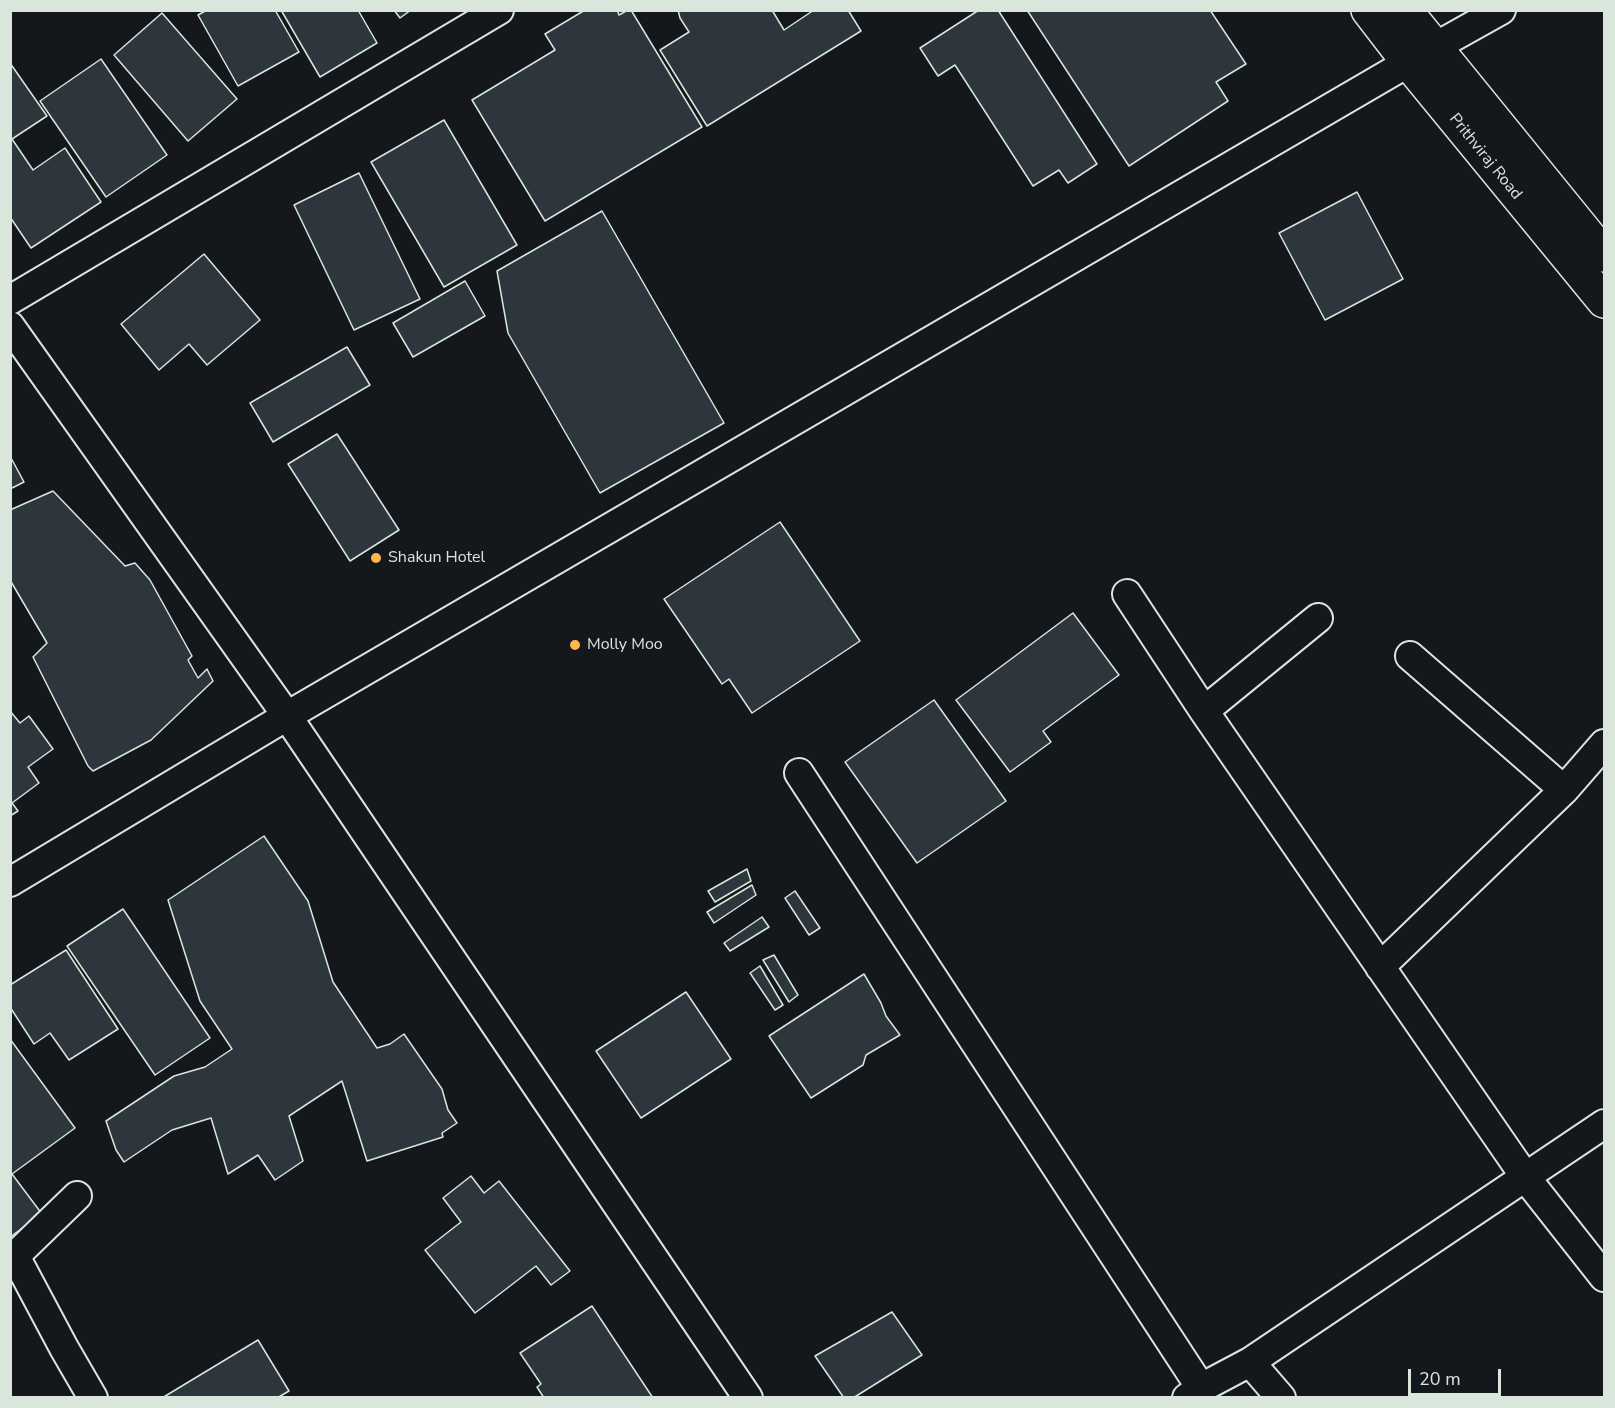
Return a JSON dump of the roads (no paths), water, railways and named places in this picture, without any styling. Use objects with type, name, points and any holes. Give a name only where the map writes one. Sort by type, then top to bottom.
[{"type":"street","points":[[10,300],[498,10]]},
{"type":"street","name":"Prithviraj Road","points":[[1368,10],[1421,55],[1605,255]]},
{"type":"street","name":"Prithviraj Road","points":[[1405,10],[1421,55],[1605,302]]},
{"type":"street","points":[[10,882],[287,716],[1501,10]]},
{"type":"street","points":[[10,326],[287,716],[748,1398]]},
{"type":"street","points":[[1127,594],[1204,711],[1526,1178],[1605,1277]]},
{"type":"street","points":[[1204,711],[1318,618]]},
{"type":"street","points":[[1410,656],[1564,790]]},
{"type":"street","points":[[1380,968],[1564,790],[1605,744]]},
{"type":"street","points":[[799,773],[1193,1393],[1250,1362],[1605,1124]]},
{"type":"street","points":[[77,1196],[15,1256],[93,1398]]},
{"type":"street","points":[[1250,1362],[1281,1398]]},
{"type":"place","name":"Shakun Hotel","points":[[376,558]]},
{"type":"place","name":"Molly Moo","points":[[575,645]]}]
